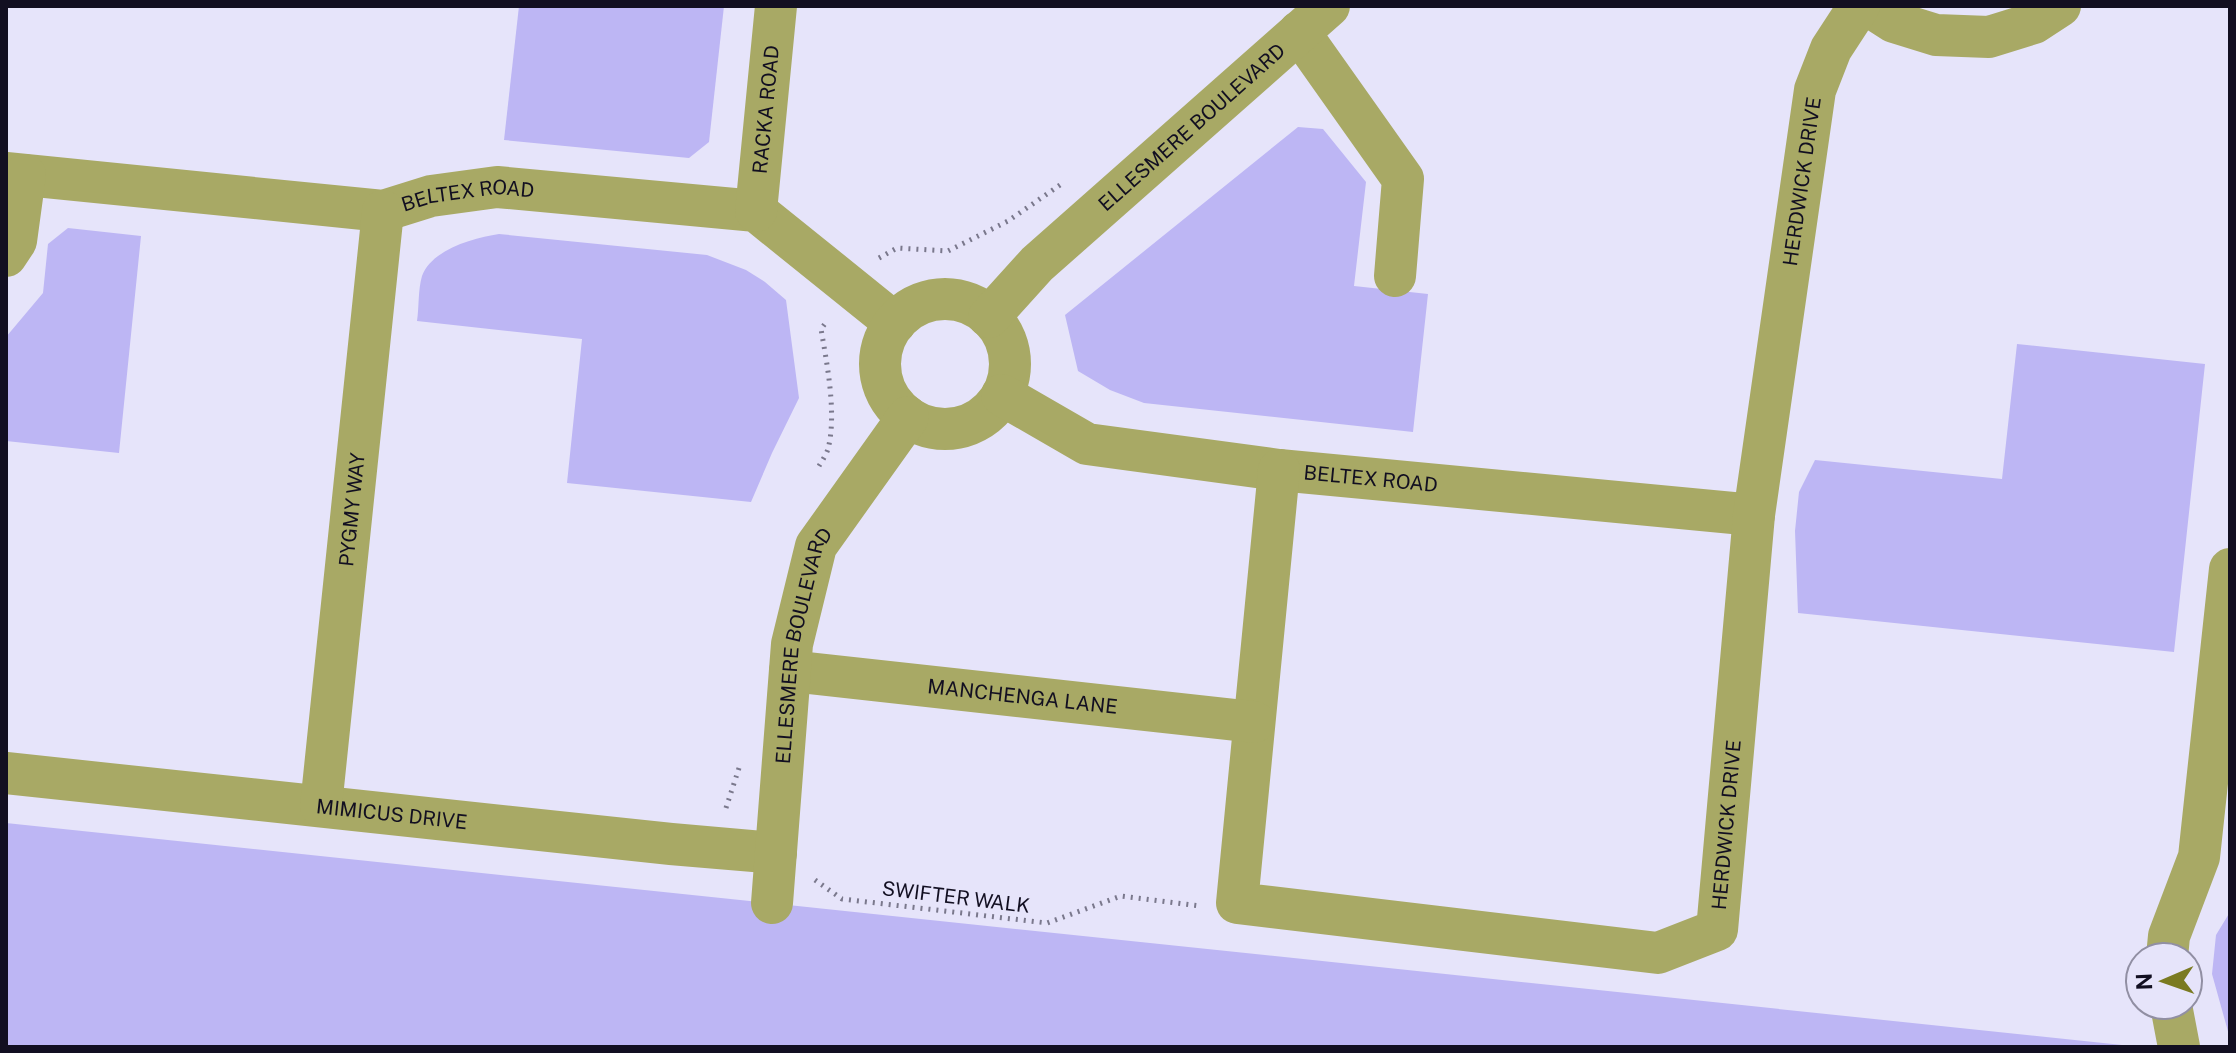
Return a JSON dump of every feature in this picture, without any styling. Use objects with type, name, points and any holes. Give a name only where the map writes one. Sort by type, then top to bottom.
[{"type":"street","name":"RACKA ROAD","points":[[756,211],[776,6]]},
{"type":"street","name":"HERDWICK DRIVE","points":[[1237,903],[1658,953],[1717,930],[1754,515],[1815,90],[1831,49],[1859,6]]},
{"type":"street","points":[[1869,6],[1894,22],[1936,35],[1989,37],[2034,23],[2060,6]]},
{"type":"street","points":[[1314,19],[1403,179],[1395,276]]},
{"type":"street","name":"ELLESMERE BOULEVARD","points":[[986,314],[1037,264],[1314,19]]},
{"type":"street","name":"BELTEX ROAD","points":[[16,174],[383,211],[431,196],[497,187],[756,211]]},
{"type":"street","points":[[6,256],[16,241],[16,174]]},
{"type":"street","name":"PYGMY WAY","points":[[321,806],[383,211]]},
{"type":"street","points":[[756,211],[895,323]]},
{"type":"street","points":[[937,299],[961,301],[986,314],[998,326],[1008,346],[1010,368],[1005,389],[993,408],[976,421],[955,429],[934,429],[913,422],[896,408],[884,387],[880,364],[884,341],[895,323],[915,306],[937,299]]},
{"type":"street","name":"BELTEX ROAD","points":[[1002,395],[1087,444],[1279,470],[1754,515]]},
{"type":"street","name":"ELLESMERE BOULEVARD","points":[[772,903],[792,644],[816,546],[908,417]]},
{"type":"street","points":[[1237,903],[1279,470]]},
{"type":"street","points":[[2169,941],[2199,857],[2230,569]]},
{"type":"street","name":"MANCHENGA LANE","points":[[790,671],[1254,722]]},
{"type":"street","name":"MIMICUS DRIVE","points":[[6,773],[776,853]]},
{"type":"street","points":[[2174,1021],[2179,1047]]},
{"type":"path","name":"SWIFTER WALK","points":[[776,853],[842,899],[1047,923],[1121,896],[1192,906],[1237,903]]},
{"type":"shaded area","points":[[519,6],[724,6],[709,142],[689,158],[504,140]]},
{"type":"shaded area","points":[[1298,127],[1323,129],[1366,182],[1354,286],[1428,294],[1413,432],[1144,403],[1110,390],[1078,371],[1065,315]]},
{"type":"shaded area","points":[[68,228],[141,236],[119,453],[6,441],[6,337],[43,293],[48,244]]},
{"type":"shaded area","points":[[499,234],[707,255],[746,270],[786,300],[799,398],[751,502],[567,483],[582,339],[417,321],[421,281],[427,267],[455,246]]},
{"type":"shaded area","points":[[2017,344],[2205,364],[2174,652],[1798,613],[1795,531],[1799,492],[1815,460],[2002,479]]},
{"type":"shaded area","points":[[6,823],[2141,1047],[6,1047]]},
{"type":"shaded area","points":[[2230,912],[2230,1047],[2228,1047],[2229,1035],[2212,974],[2216,935]]}]
